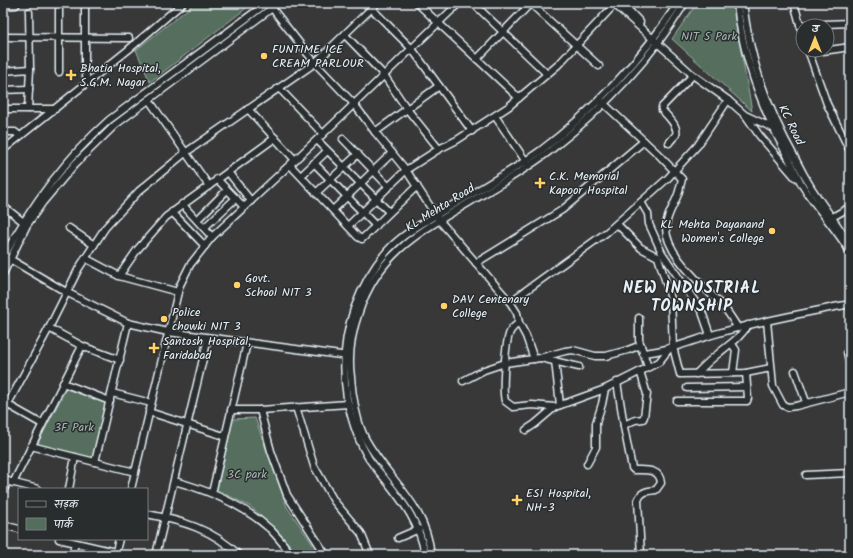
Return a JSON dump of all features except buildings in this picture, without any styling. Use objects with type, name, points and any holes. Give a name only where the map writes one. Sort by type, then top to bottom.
[{"type":"street","points":[[3,6],[16,5],[16,3]]},
{"type":"street","points":[[85,3],[85,68],[87,83]]},
{"type":"street","points":[[3,150],[128,50],[183,3]]},
{"type":"street","points":[[3,274],[11,259],[25,224],[38,200],[55,178],[99,128],[143,94],[269,5],[277,3]]},
{"type":"street","points":[[3,413],[5,403],[49,328],[66,292],[86,258],[105,228],[139,190],[185,152],[315,63],[377,3]]},
{"type":"street","points":[[417,3],[519,98]]},
{"type":"street","points":[[131,488],[178,292],[190,265],[212,237],[317,140],[459,3]]},
{"type":"street","points":[[474,3],[547,74]]},
{"type":"street","points":[[477,59],[530,3],[599,66]]},
{"type":"street","points":[[348,226],[406,170],[508,108],[577,45],[614,3],[693,75],[728,100],[745,115],[759,135],[830,219],[850,252]]},
{"type":"street","points":[[622,3],[640,22],[639,25]]},
{"type":"street","name":"KL Mehta Road","points":[[656,40],[678,3]]},
{"type":"street","name":"KL Mehta Road","points":[[431,555],[428,535],[412,502],[376,458],[364,438],[355,406],[348,356],[349,324],[358,297],[371,272],[389,249],[412,230],[438,217],[502,176],[527,163],[574,122],[601,101],[656,40],[671,27],[685,3]]},
{"type":"street","points":[[737,3],[750,73],[772,128],[803,186]]},
{"type":"street","name":"KC Road","points":[[743,3],[748,39],[755,67],[766,99],[779,129],[830,219],[850,244]]},
{"type":"street","points":[[794,3],[798,18]]},
{"type":"street","points":[[269,5],[315,63],[354,104],[406,170],[438,217],[510,302],[517,313],[519,323],[537,358]]},
{"type":"street","points":[[269,5],[115,125],[76,164],[43,202],[25,224],[3,256],[11,259],[66,292],[128,323],[168,332],[348,356]]},
{"type":"street","points":[[372,9],[412,49],[472,131]]},
{"type":"street","points":[[59,10],[59,72]]},
{"type":"street","points":[[28,109],[30,90],[29,12]]},
{"type":"street","points":[[835,24],[850,23]]},
{"type":"street","points":[[345,35],[384,75],[439,149]]},
{"type":"street","points":[[3,37],[129,38]]},
{"type":"street","points":[[835,48],[849,47],[850,54]]},
{"type":"street","points":[[811,58],[827,104],[850,151]]},
{"type":"street","points":[[3,71],[30,69]]},
{"type":"street","points":[[669,142],[676,134],[676,129],[674,124],[662,110],[662,107],[693,75]]},
{"type":"street","points":[[375,132],[439,86]]},
{"type":"street","points":[[280,88],[323,134]]},
{"type":"street","points":[[3,90],[30,90]]},
{"type":"street","points":[[149,100],[208,186]]},
{"type":"street","points":[[510,302],[607,232],[641,202],[675,170],[698,145],[728,100]]},
{"type":"street","points":[[601,101],[675,170],[682,179],[679,192],[671,208],[666,225],[667,237],[671,247],[695,279],[727,311],[738,328]]},
{"type":"street","points":[[3,110],[55,109]]},
{"type":"street","points":[[248,109],[295,160]]},
{"type":"street","points":[[745,115],[772,128],[779,129]]},
{"type":"street","points":[[495,116],[527,163]]},
{"type":"street","points":[[3,132],[15,132],[20,136]]},
{"type":"street","points":[[119,276],[137,250],[166,217],[275,138]]},
{"type":"street","points":[[343,139],[390,187]]},
{"type":"street","points":[[317,140],[389,212]]},
{"type":"street","points":[[476,263],[562,210],[644,141]]},
{"type":"street","points":[[301,176],[328,151]]},
{"type":"street","points":[[333,210],[392,153]]},
{"type":"street","points":[[316,193],[358,154]]},
{"type":"street","points":[[314,163],[376,226]]},
{"type":"street","points":[[290,165],[358,237],[362,239],[417,186]]},
{"type":"street","points":[[228,172],[251,201]]},
{"type":"street","points":[[217,179],[244,207]]},
{"type":"street","points":[[197,220],[227,190]]},
{"type":"street","points":[[204,228],[236,198]]},
{"type":"street","points":[[641,202],[648,214],[649,224],[662,253],[702,312],[710,335]]},
{"type":"street","points":[[182,204],[212,237]]},
{"type":"street","points":[[3,206],[25,224]]},
{"type":"street","points":[[830,219],[850,207]]},
{"type":"street","points":[[172,212],[205,246]]},
{"type":"street","points":[[617,224],[641,248],[658,257],[671,299],[672,347],[679,373],[746,373],[771,368]]},
{"type":"street","points":[[69,228],[94,245]]},
{"type":"street","points":[[86,258],[119,276],[178,292]]},
{"type":"street","points":[[643,354],[655,352],[748,325],[850,304]]},
{"type":"street","points":[[639,318],[639,340],[648,367]]},
{"type":"street","points":[[767,321],[773,386],[783,405],[792,406],[850,392]]},
{"type":"street","points":[[95,462],[128,323]]},
{"type":"street","points":[[519,323],[510,332],[505,363],[503,391],[507,403],[513,407],[532,405],[558,406]]},
{"type":"street","points":[[696,374],[719,353],[732,344],[743,333],[748,325]]},
{"type":"street","points":[[49,328],[82,346],[120,360]]},
{"type":"street","points":[[156,555],[208,338]]},
{"type":"street","points":[[212,493],[247,342]]},
{"type":"street","points":[[732,344],[736,350],[733,373]]},
{"type":"street","points":[[463,381],[484,370],[505,363],[573,350],[595,356],[606,356],[641,345]]},
{"type":"street","points":[[3,492],[8,481],[31,446],[82,346]]},
{"type":"street","points":[[526,430],[558,406],[605,389],[659,362],[672,347]]},
{"type":"street","points":[[847,352],[850,365]]},
{"type":"street","name":"KL Mehta Road","points":[[348,356],[344,374],[348,404],[355,430],[369,459],[405,504],[419,529],[425,555]]},
{"type":"street","points":[[537,358],[579,367]]},
{"type":"street","points":[[555,361],[558,406]]},
{"type":"street","points":[[624,426],[629,422],[643,419],[644,417],[647,394],[640,371]]},
{"type":"street","points":[[795,371],[806,402]]},
{"type":"street","points":[[677,401],[748,400],[746,373]]},
{"type":"street","points":[[617,382],[632,468],[634,470],[652,471],[661,479],[661,483],[656,490],[646,491],[639,496],[641,555]]},
{"type":"street","points":[[63,383],[110,401]]},
{"type":"street","points":[[687,388],[746,387]]},
{"type":"street","points":[[587,464],[596,447],[596,423],[605,389]]},
{"type":"street","points":[[112,393],[151,403]]},
{"type":"street","points":[[5,403],[42,424]]},
{"type":"street","points":[[231,410],[260,410],[348,404]]},
{"type":"street","points":[[296,407],[314,466],[331,496],[361,533],[370,555]]},
{"type":"street","points":[[260,410],[271,451],[286,495],[326,555]]},
{"type":"street","points":[[149,412],[224,436]]},
{"type":"street","points":[[31,446],[135,472]]},
{"type":"street","points":[[69,488],[75,457]]},
{"type":"street","points":[[806,475],[850,473]]},
{"type":"street","points":[[8,481],[34,488]]},
{"type":"street","points":[[174,481],[212,493],[254,517],[272,532],[292,555]]},
{"type":"street","points":[[148,514],[201,529],[218,537],[239,555]]},
{"type":"street","points":[[3,525],[18,529]]},
{"type":"street","points":[[398,538],[419,529]]},
{"type":"street","points":[[63,540],[115,554],[118,540]]},
{"type":"street","points":[[72,555],[75,543]]},
{"type":"green space","points":[[195,3],[253,3],[150,82],[136,50]]},
{"type":"green space","name":"NIT 5 Park","points":[[697,3],[732,3],[752,111],[672,39]]},
{"type":"green space","name":"3F Park","points":[[66,389],[106,402],[92,459],[37,445]]},
{"type":"green space","name":"3C park","points":[[255,418],[287,507],[320,555],[296,555],[273,527],[251,507],[217,490],[233,419]]},
{"type":"place","name":"FUNTIME ICE CREAM PARLOUR","points":[[264,56]]},
{"type":"place","name":"Bhatia Hospital, S.G.M. Nagar","points":[[71,75]]},
{"type":"place","name":"C.K. Memorial Kapoor Hospital","points":[[540,183]]},
{"type":"place","name":"KL Mehta Dayanand Women's College","points":[[772,231]]},
{"type":"place","name":"Govt. School NIT 3","points":[[237,285]]},
{"type":"place","name":"DAV Centenary College","points":[[444,306]]},
{"type":"place","name":"Police chowki NIT 3","points":[[164,319]]},
{"type":"place","name":"Santosh Hospital, Faridabad","points":[[154,348]]},
{"type":"place","name":"ESI Hospital, NH-3","points":[[517,500]]},
{"type":"district","name":"NEW INDUSTRIAL TOWNSHIP","points":[[692,297]]}]
